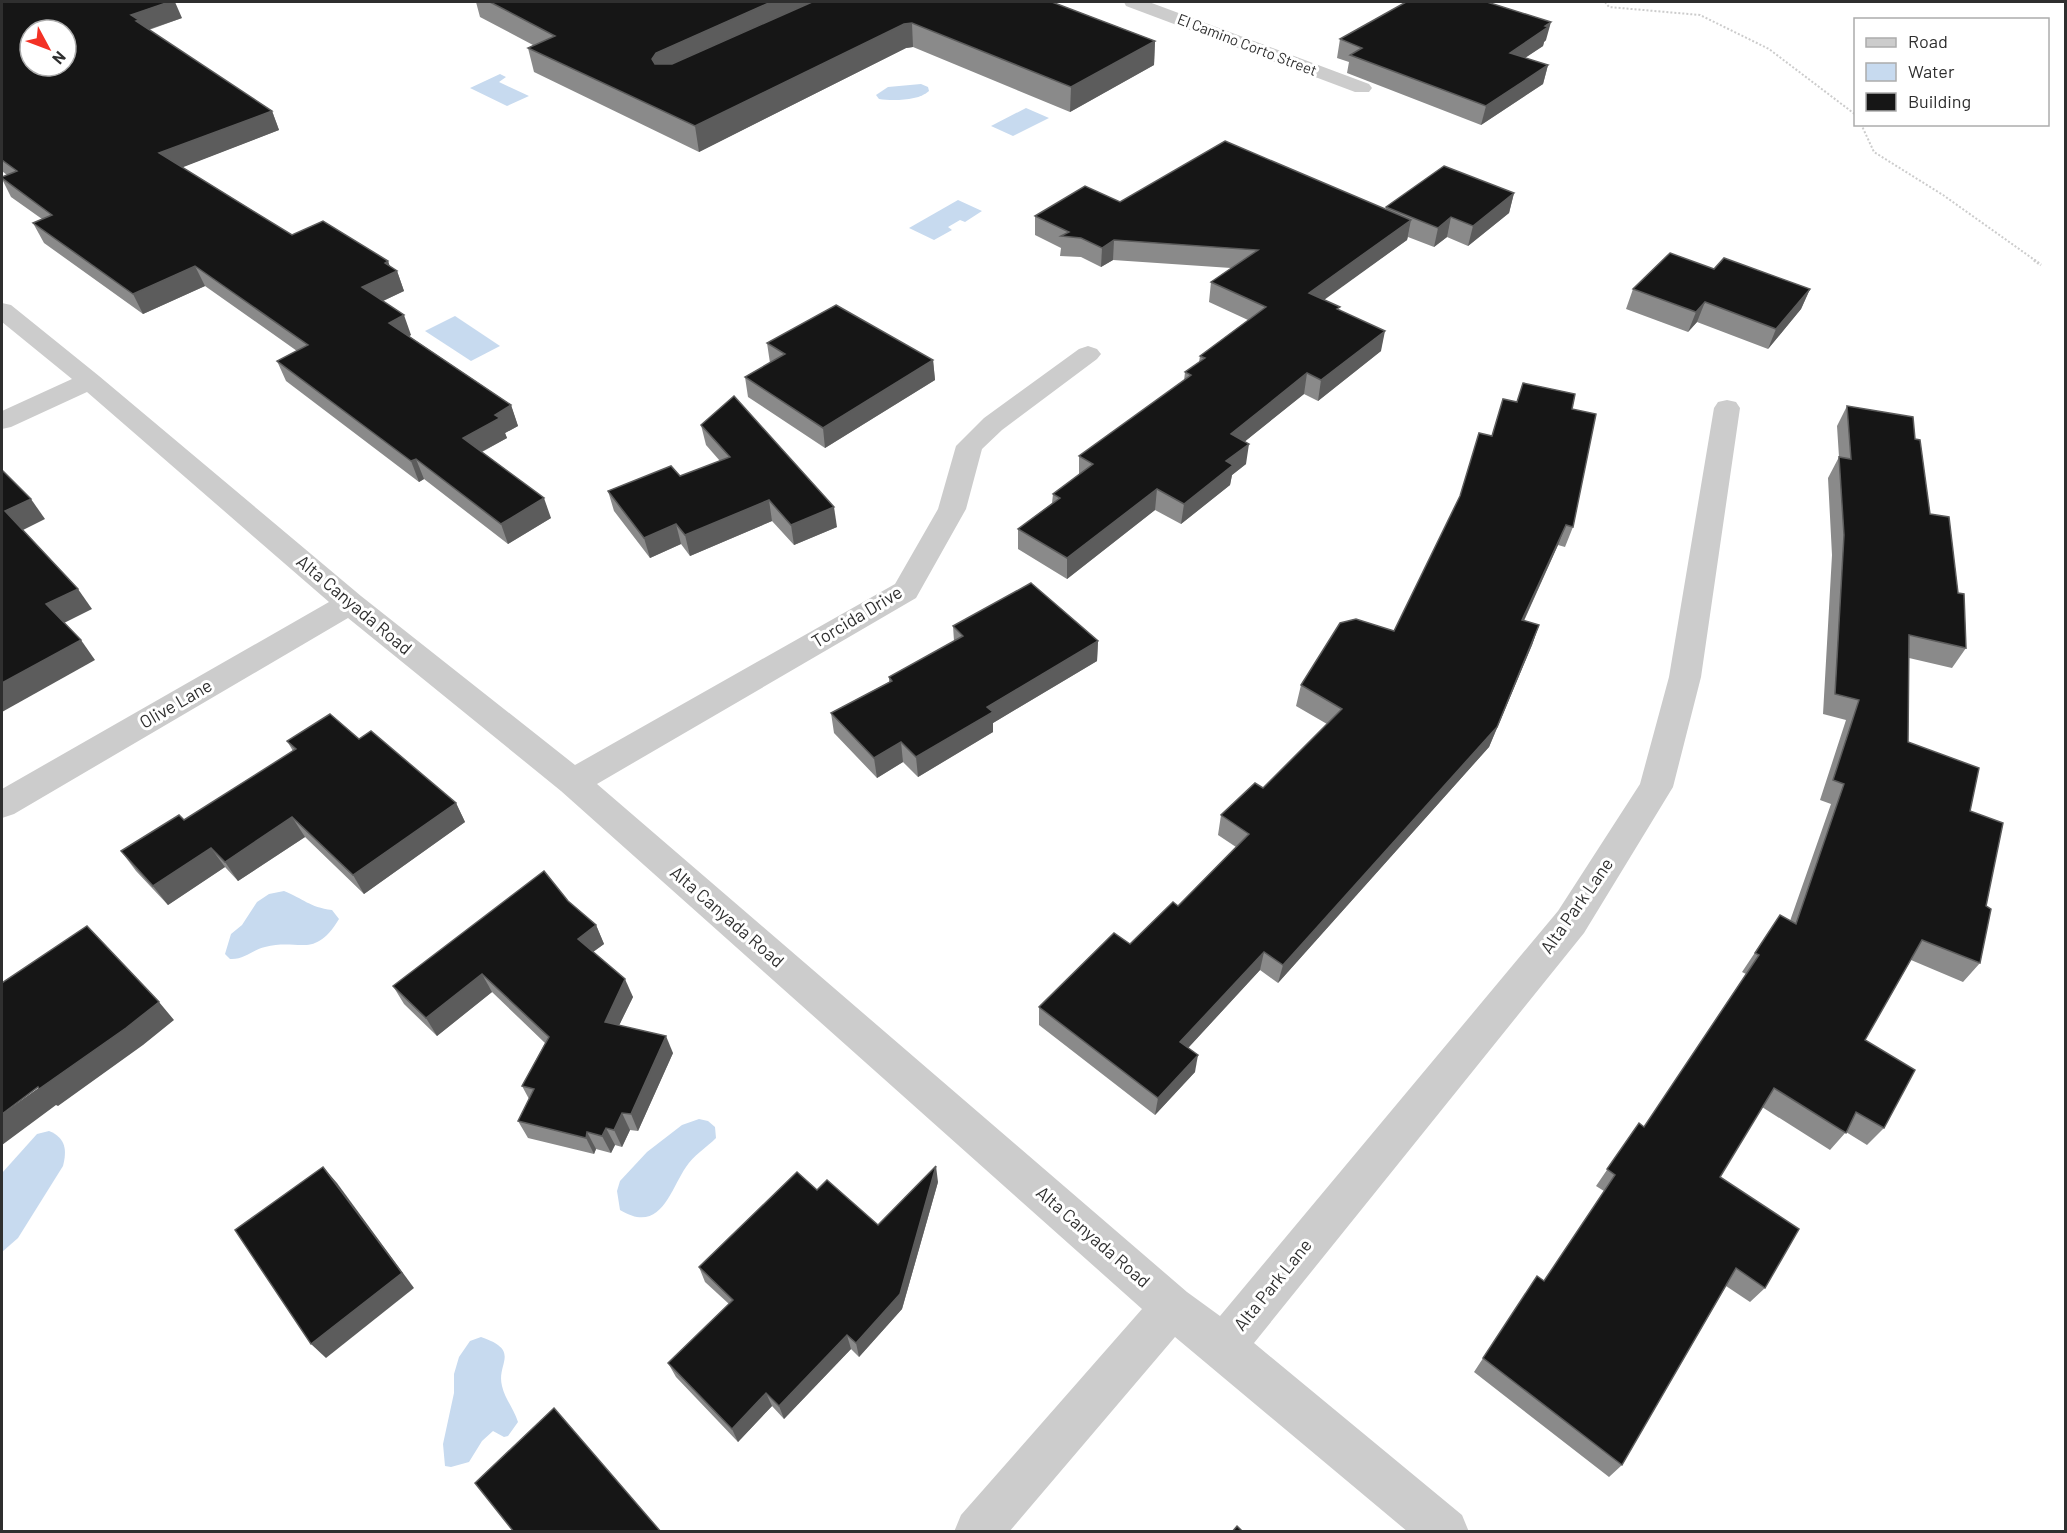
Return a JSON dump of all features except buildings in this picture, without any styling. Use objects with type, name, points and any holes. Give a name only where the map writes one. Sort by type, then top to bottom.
[{"type":"street","name":"El Camino Corto Street","points":[[1133,2],[1362,88]]},
{"type":"street","name":"Alta Canyada Road","points":[[2,310],[90,381],[350,603],[573,783],[1172,1306],[1445,1532]]},
{"type":"street","name":"Torcida Drive","points":[[573,783],[906,591],[952,509],[969,446],[993,423],[1088,354]]},
{"type":"street","points":[[2,421],[90,381]]},
{"type":"street","name":"Alta Park Lane","points":[[1223,1346],[1571,922],[1656,787],[1686,677],[1727,408]]},
{"type":"street","name":"Olive Lane","points":[[2,805],[350,603]]},
{"type":"street","points":[[978,1532],[1172,1306]]},
{"type":"path","points":[[1605,2],[1609,7],[1700,15],[1768,49],[1854,114]]},
{"type":"path","points":[[1862,126],[1874,152],[1943,195],[2042,265]]},
{"type":"water","points":[[500,74],[506,77],[499,82],[529,96],[507,106],[470,88]]},
{"type":"water","points":[[921,84],[928,87],[929,91],[919,97],[884,100],[879,99],[876,95],[888,87]]},
{"type":"water","points":[[1026,108],[1049,118],[1013,136],[991,126]]},
{"type":"water","points":[[958,200],[982,211],[965,222],[960,220],[948,227],[952,230],[934,240],[909,228]]},
{"type":"water","points":[[455,316],[500,346],[471,361],[425,331]]},
{"type":"water","points":[[284,891],[312,905],[332,910],[339,919],[330,932],[314,944],[265,947],[240,958],[230,959],[225,954],[231,934],[242,925],[257,902],[269,894]]},
{"type":"water","points":[[699,1119],[708,1121],[715,1127],[716,1138],[689,1163],[662,1206],[655,1213],[645,1217],[634,1216],[620,1210],[617,1191],[620,1181],[647,1152],[682,1125]]},
{"type":"water","points":[[49,1131],[59,1137],[64,1145],[63,1166],[18,1238],[2,1252],[2,1173],[37,1134]]},
{"type":"water","points":[[481,1337],[501,1347],[504,1353],[502,1386],[518,1422],[508,1436],[504,1437],[493,1431],[482,1441],[469,1462],[451,1467],[445,1466],[443,1444],[454,1393],[454,1374],[459,1357],[470,1341]]}]
